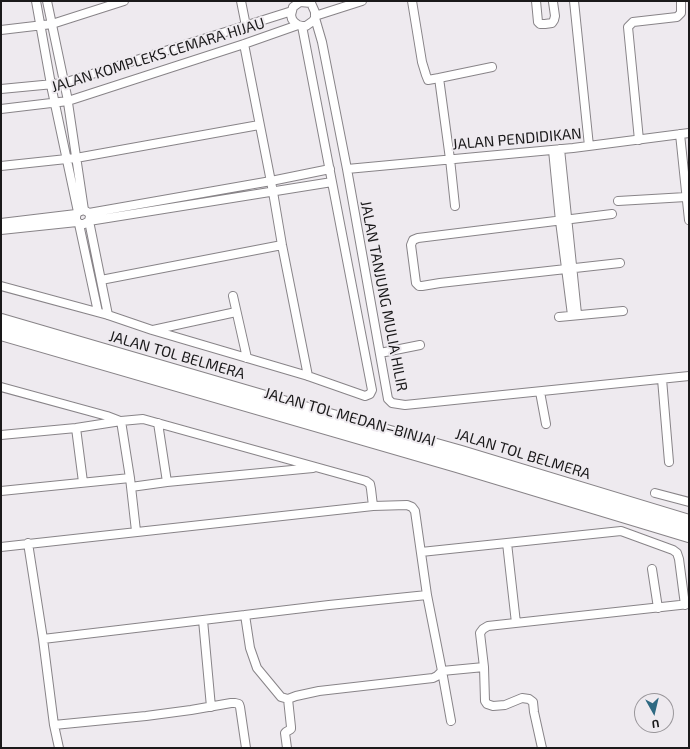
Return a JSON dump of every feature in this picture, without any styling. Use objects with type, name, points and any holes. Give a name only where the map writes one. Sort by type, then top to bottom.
[{"type":"highway","name":"JALAN TOL BELMERA","points":[[1,321],[461,453],[689,522]]},
{"type":"highway","name":"JALAN TOL MEDAN–BINJAI","points":[[1,333],[457,465],[689,535]]},
{"type":"street","points":[[36,1],[67,159],[81,216],[98,312]]},
{"type":"street","points":[[47,1],[67,98],[76,158],[81,216],[84,224],[332,182]]},
{"type":"street","points":[[1,30],[52,24],[124,1]]},
{"type":"street","points":[[241,1],[246,26]]},
{"type":"street","points":[[315,17],[362,1]]},
{"type":"street","points":[[412,1],[422,62],[428,80],[492,67]]},
{"type":"street","points":[[536,1],[538,22],[540,24],[552,23],[554,20],[555,16],[553,2]]},
{"type":"street","points":[[574,1],[588,146]]},
{"type":"street","points":[[639,140],[628,27],[633,22],[677,17],[681,13],[681,1]]},
{"type":"street","points":[[300,2],[311,2],[315,17],[313,21],[306,26],[294,22],[292,19],[295,5],[300,2]]},
{"type":"street","name":"JALAN KOMPLEKS CEMARA HIJAU","points":[[1,89],[52,87],[64,85],[246,26],[295,5]]},
{"type":"street","name":"JALAN TANJUNG MULIA HILIR","points":[[315,17],[322,42],[388,399],[392,403],[405,405],[689,376]]},
{"type":"street","points":[[1,286],[108,315],[152,330],[308,376],[365,396],[370,394],[372,390],[330,169],[300,25]]},
{"type":"street","name":"JALAN KOMPLEKS CEMARA HIJAU","points":[[1,109],[67,98],[244,44],[300,25]]},
{"type":"street","points":[[244,44],[308,376]]},
{"type":"street","points":[[439,78],[455,206]]},
{"type":"street","points":[[1,166],[76,158],[259,125]]},
{"type":"street","name":"JALAN PENDIDIKAN","points":[[346,169],[556,150],[689,133]]},
{"type":"street","points":[[680,134],[689,220]]},
{"type":"street","points":[[556,150],[574,315]]},
{"type":"street","points":[[1,230],[330,169]]},
{"type":"street","points":[[618,201],[686,197]]},
{"type":"street","points":[[612,214],[418,238],[413,240],[411,245],[416,283],[418,286],[422,286],[620,263]]},
{"type":"street","points":[[1,223],[81,216]]},
{"type":"street","points":[[89,222],[108,315]]},
{"type":"street","points":[[101,280],[282,245]]},
{"type":"street","points":[[233,296],[247,358]]},
{"type":"street","points":[[559,317],[623,310]]},
{"type":"street","points":[[152,330],[236,312]]},
{"type":"street","points":[[380,353],[420,345]]},
{"type":"street","points":[[662,379],[669,462]]},
{"type":"street","points":[[1,387],[108,416],[121,421]]},
{"type":"street","points":[[540,392],[546,424]]},
{"type":"street","points":[[1,435],[76,428],[143,419],[366,480],[370,484],[373,506]]},
{"type":"street","points":[[121,421],[130,478],[136,532]]},
{"type":"street","points":[[158,423],[167,482]]},
{"type":"street","points":[[76,428],[83,482]]},
{"type":"street","points":[[131,487],[318,467]]},
{"type":"street","points":[[1,491],[130,478]]},
{"type":"street","points":[[655,494],[689,502]]},
{"type":"street","points":[[1,547],[373,506],[412,507],[415,511],[427,595],[451,721]]},
{"type":"street","points":[[421,552],[621,531],[674,550],[677,553],[687,605],[516,622],[488,626],[480,633],[484,667],[485,701],[487,704],[493,706],[505,704],[522,698],[529,699],[533,702],[542,748]]},
{"type":"street","points":[[28,543],[43,639],[54,725],[59,748]]},
{"type":"street","points":[[508,543],[516,622]]},
{"type":"street","points":[[652,569],[658,608]]},
{"type":"street","points":[[43,639],[427,595]]},
{"type":"street","points":[[245,616],[250,648],[257,668],[281,697],[285,699],[319,691],[433,678],[438,676],[442,671],[484,667]]},
{"type":"street","points":[[203,620],[211,707]]},
{"type":"street","points":[[287,748],[285,733],[291,729],[288,699]]},
{"type":"street","points":[[54,725],[146,716],[231,703],[239,704],[246,748]]}]
